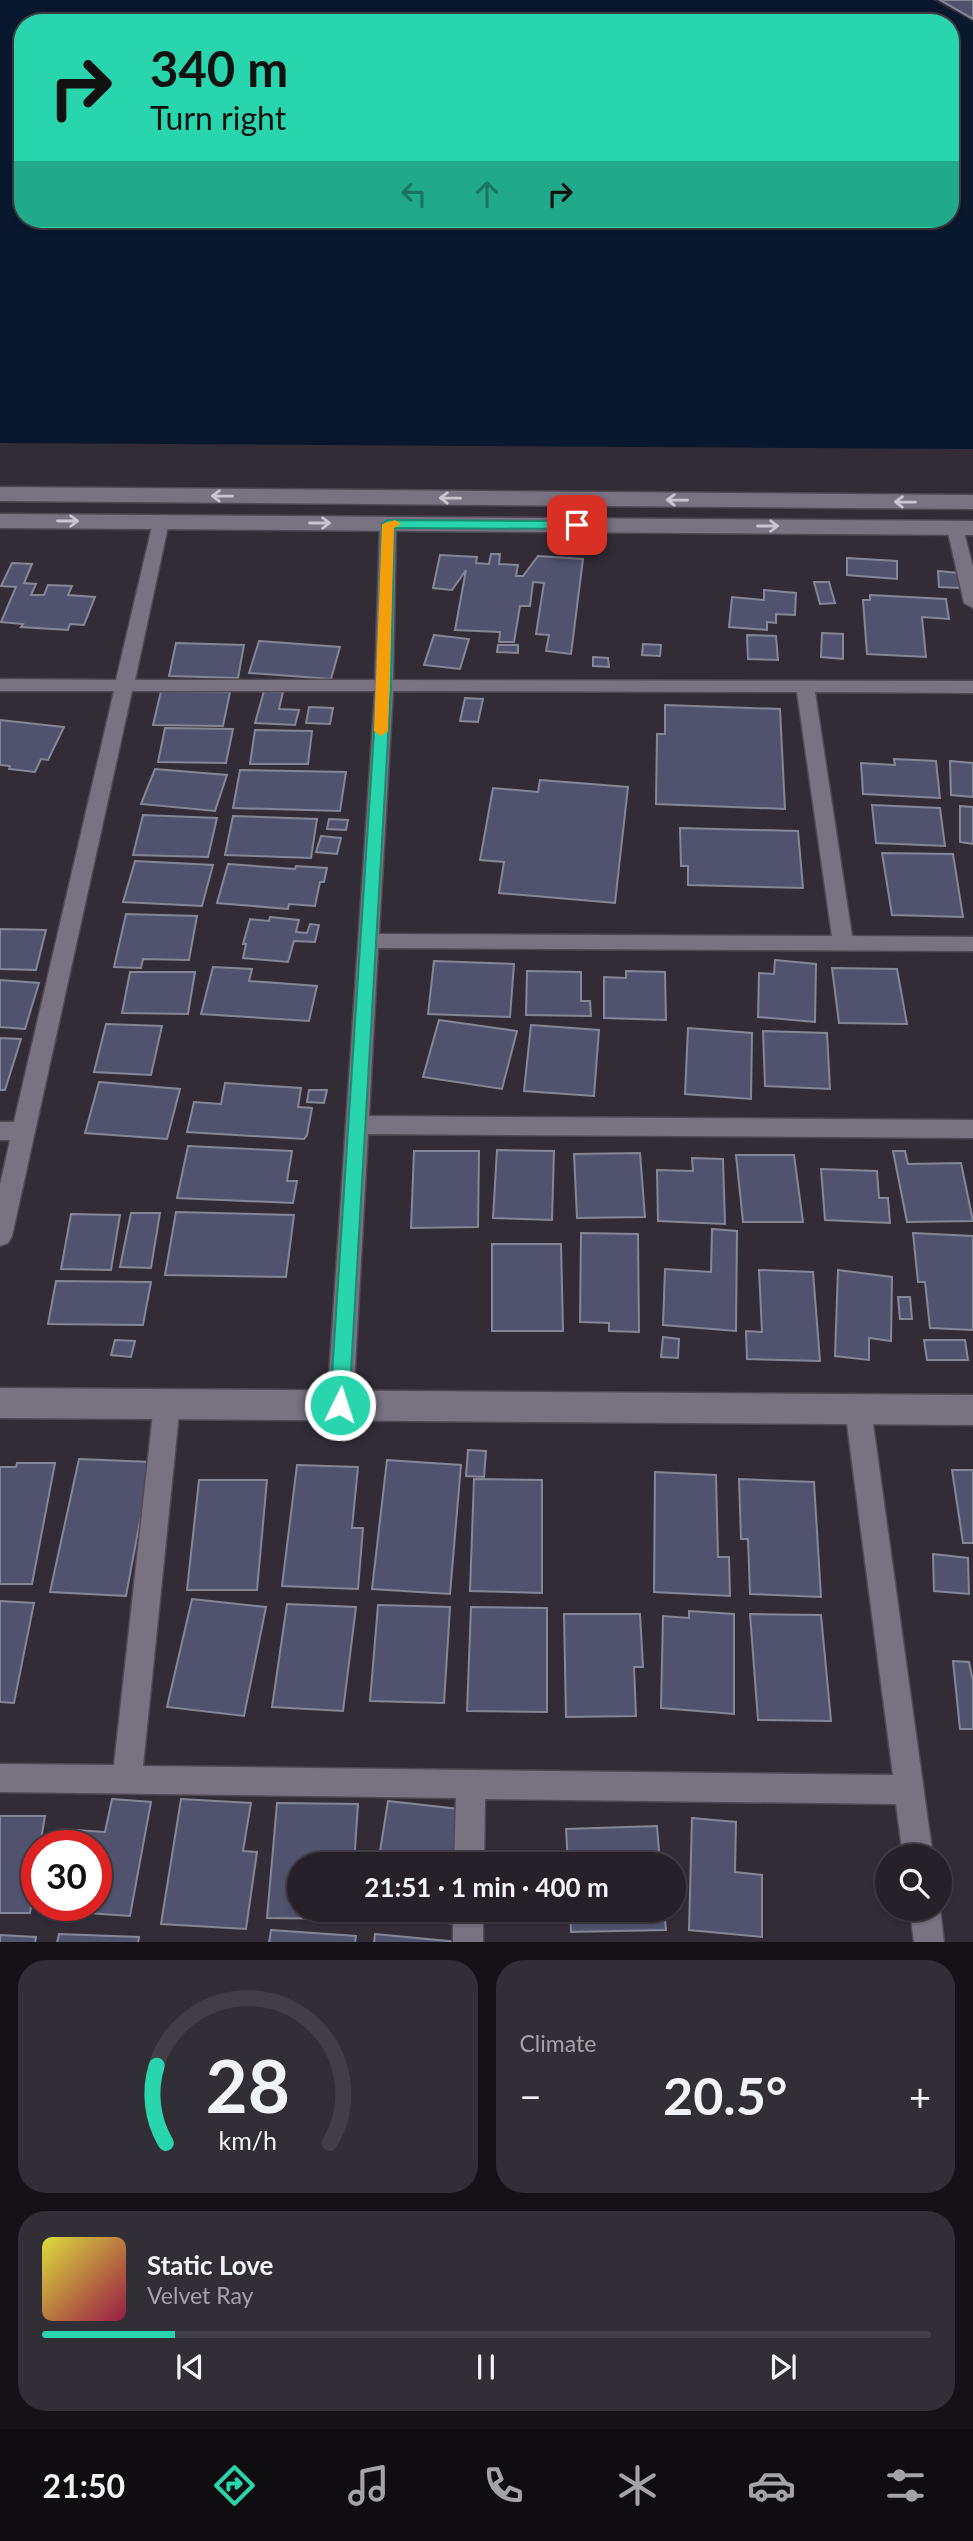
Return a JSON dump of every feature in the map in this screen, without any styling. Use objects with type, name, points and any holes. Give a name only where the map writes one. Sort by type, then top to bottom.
[{"type":"street","points":[[0,494],[973,502]]},
{"type":"street","points":[[0,521],[964,528],[973,603]]},
{"type":"street","points":[[0,1237],[161,522]]},
{"type":"street","points":[[340,1405],[384,687],[388,524]]},
{"type":"street","points":[[0,685],[973,687]]},
{"type":"street","points":[[805,687],[843,943]]},
{"type":"street","points":[[368,941],[973,944]]},
{"type":"street","points":[[357,1125],[973,1129]]},
{"type":"street","points":[[0,1131],[24,1131]]},
{"type":"street","points":[[0,1403],[973,1410]]},
{"type":"street","points":[[127,1780],[167,1404]]},
{"type":"street","points":[[858,1409],[916,1844]]},
{"type":"street","points":[[0,1778],[909,1790]]},
{"type":"street","points":[[469,1852],[471,1784]]},
{"type":"street","points":[[926,1921],[929,1942]]},
{"type":"street","points":[[468,1922],[468,1942]]},
{"type":"water","points":[[0,0],[933,0],[958,14],[14,14],[14,228],[959,228],[959,14],[973,22],[973,449],[0,443]]},
{"type":"building","points":[[940,0],[973,0],[973,19]]},
{"type":"building","points":[[491,554],[500,554],[499,564],[518,565],[516,576],[523,576],[538,556],[583,559],[571,654],[546,651],[549,635],[536,634],[544,583],[533,582],[530,606],[520,606],[514,642],[499,642],[500,632],[455,630],[466,570],[452,590],[433,588],[440,555],[477,557],[476,563],[489,564]]},
{"type":"building","points":[[847,558],[897,561],[897,579],[847,575]]},
{"type":"building","points":[[12,563],[32,564],[24,583],[36,584],[31,595],[44,595],[48,585],[72,586],[68,595],[95,597],[84,625],[70,624],[68,630],[21,627],[23,624],[1,622],[16,587],[1,586]]},
{"type":"building","points":[[938,571],[959,573],[960,588],[939,587]]},
{"type":"building","points":[[814,582],[829,582],[835,603],[820,604]]},
{"type":"building","points":[[764,590],[796,593],[795,615],[776,614],[776,623],[767,622],[767,630],[729,627],[732,597],[764,600]]},
{"type":"building","points":[[870,595],[946,599],[949,619],[922,617],[926,657],[867,654],[863,600],[870,600]]},
{"type":"building","points":[[822,633],[843,634],[843,659],[821,657]]},
{"type":"building","points":[[434,635],[469,639],[460,669],[424,665]]},
{"type":"building","points":[[747,635],[776,636],[778,660],[748,659]]},
{"type":"building","points":[[259,641],[340,647],[331,679],[249,673]]},
{"type":"building","points":[[176,643],[244,645],[238,678],[169,676]]},
{"type":"building","points":[[643,644],[661,645],[660,656],[642,655]]},
{"type":"building","points":[[498,645],[518,645],[518,653],[497,652]]},
{"type":"building","points":[[593,657],[608,658],[609,667],[593,666]]},
{"type":"building","points":[[161,691],[230,692],[223,726],[153,725]]},
{"type":"building","points":[[264,691],[283,692],[279,709],[299,710],[295,725],[255,723]]},
{"type":"building","points":[[465,698],[483,699],[478,722],[460,721]]},
{"type":"building","points":[[665,705],[780,709],[785,809],[656,804],[657,734],[665,734]]},
{"type":"building","points":[[309,707],[333,708],[330,724],[306,723]]},
{"type":"building","points":[[0,720],[64,727],[48,760],[41,759],[35,772],[9,769],[10,766],[0,765]]},
{"type":"building","points":[[165,728],[233,729],[226,763],[158,762]]},
{"type":"building","points":[[255,730],[312,731],[308,764],[250,764]]},
{"type":"building","points":[[894,759],[936,761],[940,798],[863,794],[861,763],[895,765]]},
{"type":"building","points":[[950,761],[973,763],[973,797],[951,795]]},
{"type":"building","points":[[155,769],[227,775],[215,811],[141,804]]},
{"type":"building","points":[[240,770],[346,772],[340,811],[233,808]]},
{"type":"building","points":[[540,780],[628,787],[615,903],[499,893],[504,862],[480,860],[493,788],[538,792]]},
{"type":"building","points":[[872,805],[940,808],[945,846],[876,843]]},
{"type":"building","points":[[960,806],[973,807],[973,844],[960,842]]},
{"type":"building","points":[[143,815],[217,818],[208,857],[133,855]]},
{"type":"building","points":[[233,816],[317,819],[311,858],[225,855]]},
{"type":"building","points":[[329,819],[348,820],[346,830],[327,829]]},
{"type":"building","points":[[680,828],[798,831],[803,888],[688,885],[688,866],[681,866]]},
{"type":"building","points":[[321,836],[341,838],[337,854],[316,852]]},
{"type":"building","points":[[882,853],[953,854],[963,917],[892,915]]},
{"type":"building","points":[[135,861],[213,865],[202,906],[123,902]]},
{"type":"building","points":[[228,864],[295,869],[296,866],[327,868],[324,882],[320,882],[315,906],[289,904],[288,909],[217,903]]},
{"type":"building","points":[[126,914],[197,916],[189,960],[143,959],[141,968],[114,967]]},
{"type":"building","points":[[270,917],[299,920],[296,932],[307,933],[310,924],[319,925],[315,942],[294,941],[288,962],[243,958],[246,944],[243,944],[250,919],[269,921]]},
{"type":"building","points":[[0,929],[46,930],[36,970],[0,969]]},
{"type":"building","points":[[775,960],[816,964],[815,1022],[758,1017],[759,973],[774,974]]},
{"type":"building","points":[[434,961],[514,964],[510,1017],[428,1014]]},
{"type":"building","points":[[213,967],[252,969],[249,981],[317,986],[309,1021],[201,1014]]},
{"type":"building","points":[[832,968],[897,969],[907,1024],[839,1023]]},
{"type":"building","points":[[527,971],[581,972],[581,1001],[590,1001],[591,1016],[526,1015]]},
{"type":"building","points":[[626,971],[665,972],[666,1020],[604,1018],[604,977],[626,978]]},
{"type":"building","points":[[130,972],[195,972],[188,1014],[122,1013]]},
{"type":"building","points":[[0,980],[39,983],[25,1029],[0,1027]]},
{"type":"building","points":[[439,1020],[517,1031],[502,1089],[423,1077]]},
{"type":"building","points":[[106,1024],[162,1026],[151,1075],[94,1072]]},
{"type":"building","points":[[531,1025],[599,1030],[594,1096],[524,1091]]},
{"type":"building","points":[[688,1028],[752,1033],[751,1099],[685,1094]]},
{"type":"building","points":[[763,1031],[827,1033],[830,1089],[765,1086]]},
{"type":"building","points":[[0,1038],[21,1039],[5,1090],[0,1090]]},
{"type":"building","points":[[99,1082],[180,1089],[167,1139],[85,1133]]},
{"type":"building","points":[[225,1083],[301,1088],[298,1107],[312,1108],[307,1135],[304,1139],[187,1132],[194,1102],[221,1104]]},
{"type":"building","points":[[309,1090],[327,1090],[324,1103],[307,1102]]},
{"type":"building","points":[[188,1146],[292,1151],[287,1181],[297,1181],[293,1203],[177,1198]]},
{"type":"building","points":[[497,1150],[554,1151],[552,1220],[493,1218]]},
{"type":"building","points":[[414,1151],[479,1151],[478,1227],[411,1228]]},
{"type":"building","points":[[893,1151],[905,1151],[908,1164],[961,1163],[973,1221],[907,1222]]},
{"type":"building","points":[[640,1153],[645,1217],[577,1218],[574,1154]]},
{"type":"building","points":[[736,1155],[794,1155],[803,1222],[743,1222]]},
{"type":"building","points":[[692,1158],[723,1159],[725,1224],[658,1221],[657,1170],[693,1171]]},
{"type":"building","points":[[821,1169],[877,1171],[879,1198],[888,1198],[890,1223],[825,1220]]},
{"type":"building","points":[[176,1212],[294,1215],[286,1277],[165,1275]]},
{"type":"building","points":[[131,1213],[160,1213],[151,1268],[120,1267]]},
{"type":"building","points":[[71,1214],[120,1215],[111,1270],[61,1269]]},
{"type":"building","points":[[712,1229],[737,1231],[736,1331],[663,1325],[665,1269],[711,1272]]},
{"type":"building","points":[[581,1233],[638,1234],[639,1332],[609,1331],[609,1323],[580,1322]]},
{"type":"building","points":[[913,1233],[973,1236],[973,1330],[930,1328],[925,1282],[918,1282]]},
{"type":"building","points":[[492,1244],[561,1244],[563,1331],[492,1331]]},
{"type":"building","points":[[759,1270],[813,1272],[820,1361],[747,1359],[746,1331],[762,1332]]},
{"type":"building","points":[[838,1270],[892,1277],[891,1341],[869,1338],[869,1360],[835,1356]]},
{"type":"building","points":[[56,1281],[151,1282],[143,1325],[48,1324]]},
{"type":"building","points":[[898,1297],[910,1297],[912,1319],[900,1319]]},
{"type":"building","points":[[663,1337],[679,1339],[678,1358],[661,1357]]},
{"type":"building","points":[[115,1340],[135,1341],[131,1357],[111,1355]]},
{"type":"building","points":[[924,1340],[965,1340],[968,1360],[927,1360]]},
{"type":"building","points":[[468,1450],[486,1451],[484,1477],[466,1476]]},
{"type":"building","points":[[79,1459],[151,1462],[126,1596],[50,1592]]},
{"type":"building","points":[[387,1460],[461,1465],[450,1594],[372,1589]]},
{"type":"building","points":[[17,1463],[55,1463],[32,1584],[0,1584],[0,1467],[16,1467]]},
{"type":"building","points":[[297,1465],[358,1467],[352,1528],[363,1528],[358,1589],[282,1586]]},
{"type":"building","points":[[952,1470],[973,1470],[973,1543],[963,1543]]},
{"type":"building","points":[[655,1472],[716,1475],[718,1557],[729,1557],[730,1596],[654,1592]]},
{"type":"building","points":[[474,1479],[542,1480],[542,1593],[470,1591]]},
{"type":"building","points":[[739,1479],[814,1482],[821,1597],[750,1594],[748,1539],[741,1539]]},
{"type":"building","points":[[199,1480],[267,1480],[257,1590],[187,1590]]},
{"type":"building","points":[[933,1554],[968,1558],[969,1594],[934,1591]]},
{"type":"building","points":[[192,1599],[266,1607],[244,1716],[167,1707]]},
{"type":"building","points":[[0,1601],[34,1603],[14,1703],[0,1702]]},
{"type":"building","points":[[287,1604],[356,1607],[343,1711],[272,1707]]},
{"type":"building","points":[[378,1605],[450,1607],[444,1703],[370,1701]]},
{"type":"building","points":[[471,1607],[547,1608],[547,1712],[467,1711]]},
{"type":"building","points":[[689,1611],[734,1614],[734,1714],[661,1708],[663,1616],[689,1618]]},
{"type":"building","points":[[564,1614],[640,1614],[643,1667],[634,1667],[636,1716],[566,1717]]},
{"type":"building","points":[[750,1614],[821,1615],[831,1721],[758,1720]]},
{"type":"building","points":[[953,1661],[969,1662],[973,1681],[973,1729],[960,1729]]},
{"type":"building","points":[[112,1799],[151,1802],[130,1916],[112,1915],[112,1830],[105,1830]]},
{"type":"building","points":[[181,1799],[251,1803],[243,1851],[257,1852],[246,1929],[161,1924]]},
{"type":"building","points":[[388,1801],[468,1810],[463,1852],[380,1852]]},
{"type":"building","points":[[277,1803],[358,1804],[355,1852],[287,1852],[287,1918],[267,1918]]},
{"type":"building","points":[[0,1816],[45,1816],[43,1830],[21,1830],[21,1913],[0,1913]]},
{"type":"building","points":[[692,1818],[736,1822],[735,1872],[762,1875],[762,1937],[689,1930]]},
{"type":"building","points":[[657,1826],[659,1852],[567,1852],[566,1829]]},
{"type":"building","points":[[571,1922],[665,1922],[666,1930],[571,1932]]},
{"type":"building","points":[[271,1930],[356,1936],[355,1942],[269,1942]]},
{"type":"building","points":[[59,1934],[139,1937],[138,1942],[57,1942]]},
{"type":"building","points":[[375,1934],[458,1942],[374,1942]]},
{"type":"building","points":[[0,1935],[36,1937],[35,1942],[0,1942]]},
{"type":"slow traffic","points":[[381,731],[388,524],[395,524]]},
{"type":"route","points":[[340,1405],[384,687],[388,524],[577,525]]}]
